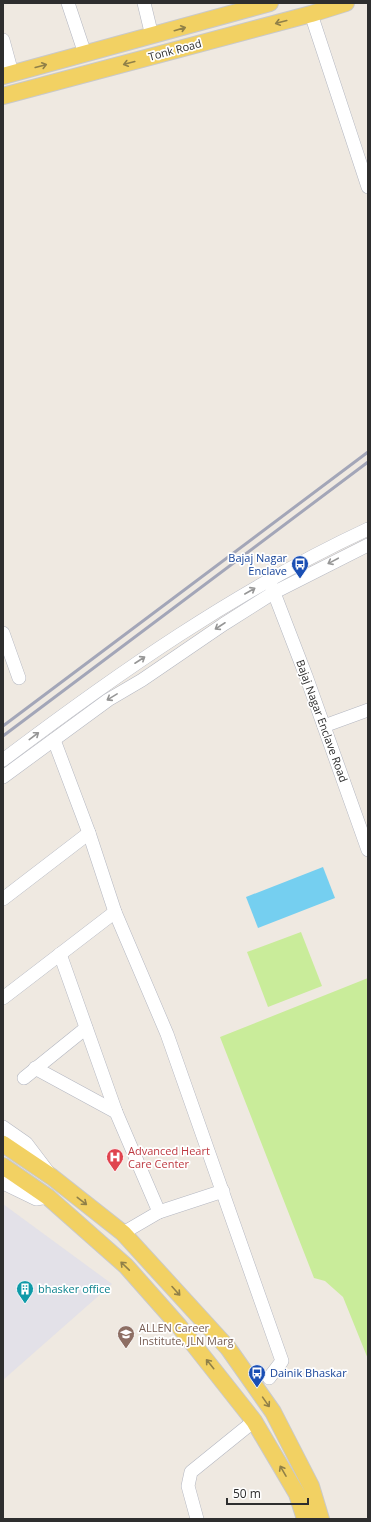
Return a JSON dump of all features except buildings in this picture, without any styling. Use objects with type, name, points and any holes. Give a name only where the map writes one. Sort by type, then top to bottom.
[{"type":"main road","name":"Tonk Road","points":[[7,74],[270,3]]},
{"type":"main road","name":"Tonk Road","points":[[3,96],[311,14],[346,3]]},
{"type":"main road","points":[[3,1144],[52,1177],[123,1233],[228,1348],[273,1412],[311,1486],[321,1519]]},
{"type":"main road","points":[[6,1173],[48,1197],[126,1266],[179,1326],[254,1420],[297,1494],[305,1519]]},
{"type":"main road","points":[[297,1494],[311,1486]]},
{"type":"street","points":[[68,3],[85,54]]},
{"type":"street","points":[[144,3],[152,36]]},
{"type":"street","points":[[311,14],[368,187]]},
{"type":"street","points":[[3,40],[7,74]]},
{"type":"street","points":[[3,760],[131,666],[210,615],[323,550],[368,529]]},
{"type":"street","points":[[3,778],[108,700],[142,680],[224,624],[273,593],[368,545]]},
{"type":"street","name":"Bajaj Nagar Enclave Road","points":[[269,580],[324,726],[363,818],[368,850]]},
{"type":"street","points":[[3,633],[19,678]]},
{"type":"street","points":[[324,726],[368,710]]},
{"type":"street","points":[[54,740],[89,833],[115,912],[167,1034],[282,1361],[269,1378]]},
{"type":"street","points":[[3,899],[89,833]]},
{"type":"street","points":[[3,998],[115,912]]},
{"type":"street","points":[[60,954],[116,1112],[159,1212]]},
{"type":"street","points":[[24,1078],[86,1028]]},
{"type":"street","points":[[35,1068],[116,1112]]},
{"type":"street","points":[[3,1128],[26,1143],[52,1177]]},
{"type":"street","points":[[123,1233],[159,1212],[222,1191]]},
{"type":"street","points":[[197,1519],[188,1486],[192,1472],[254,1420]]},
{"type":"shaded area","points":[[3,1204],[112,1284],[3,1380]]},
{"type":"green space","points":[[301,932],[322,986],[268,1007],[247,952]]},
{"type":"green space","points":[[368,978],[368,1359],[343,1297],[325,1281],[314,1278],[220,1037]]},
{"type":"water","points":[[323,867],[335,898],[258,928],[246,897]]},
{"type":"railway","points":[[3,726],[368,452]]},
{"type":"railway","points":[[3,736],[368,462]]},
{"type":"place","name":"Bajaj Nagar Enclave","points":[[300,579]]},
{"type":"place","name":"Advanced Heart Care Center","points":[[115,1172]]},
{"type":"place","name":"bhasker office","points":[[25,1304]]},
{"type":"place","name":"ALLEN Career Institute, JLN Marg","points":[[126,1349]]},
{"type":"place","name":"Dainik Bhaskar","points":[[257,1388]]}]
